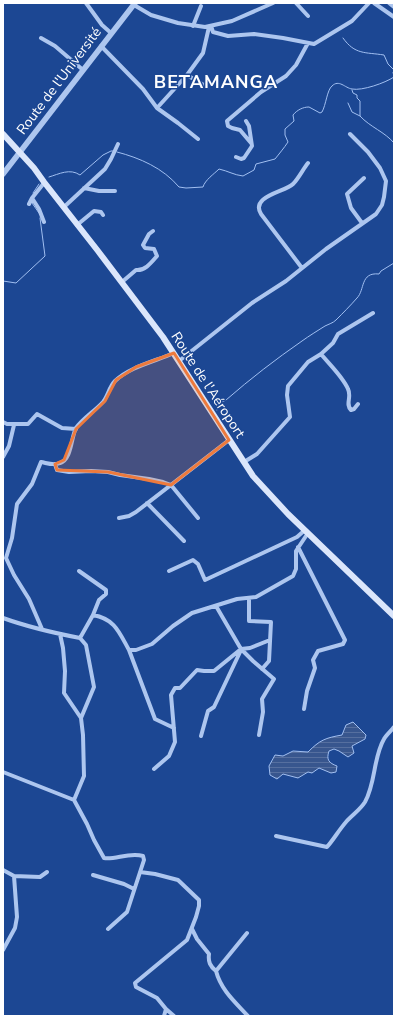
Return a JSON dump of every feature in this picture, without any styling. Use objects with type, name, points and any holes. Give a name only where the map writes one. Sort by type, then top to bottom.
[{"type":"main road","name":"Route de l'Aéroport","points":[[3,134],[34,168],[44,183],[122,282],[174,353],[229,440],[265,490],[394,616]]},
{"type":"street","points":[[86,3],[102,25],[111,33]]},
{"type":"street","points":[[134,4],[151,15],[193,26],[210,26],[232,21],[273,3]]},
{"type":"street","points":[[296,3],[308,16]]},
{"type":"street","points":[[210,26],[213,32],[228,36],[254,34],[314,44],[352,21],[369,3]]},
{"type":"street","points":[[374,3],[394,17]]},
{"type":"street","points":[[389,3],[394,7]]},
{"type":"street","name":"Route de l'Université","points":[[3,174],[134,4]]},
{"type":"street","points":[[193,26],[201,6]]},
{"type":"street","points":[[157,108],[187,75],[204,51],[210,26]]},
{"type":"street","points":[[41,38],[55,46],[83,70]]},
{"type":"street","points":[[252,143],[240,130],[228,126],[227,121],[261,92],[286,76],[296,65],[308,44]]},
{"type":"street","points":[[101,46],[142,89],[157,108],[198,139]]},
{"type":"street","points":[[187,75],[207,87]]},
{"type":"street","points":[[236,157],[241,159],[244,158],[251,149],[252,143],[249,126],[246,121]]},
{"type":"street","points":[[179,361],[252,303],[286,281],[376,214],[382,205],[386,181],[380,168],[368,152],[350,134]]},
{"type":"street","points":[[64,207],[104,169],[111,159],[118,144]]},
{"type":"street","points":[[302,268],[258,210],[258,206],[271,195],[292,184],[308,163]]},
{"type":"street","points":[[362,223],[351,208],[347,194],[364,178]]},
{"type":"street","points":[[29,204],[44,183]]},
{"type":"street","points":[[84,188],[99,191],[115,191]]},
{"type":"street","points":[[32,198],[42,214],[44,222]]},
{"type":"street","points":[[77,225],[94,211],[101,212],[103,214]]},
{"type":"street","points":[[122,282],[136,270],[141,271],[157,256],[154,249],[146,248],[143,244],[149,234],[153,231]]},
{"type":"street","points":[[244,462],[257,454],[290,417],[287,396],[288,386],[308,362],[333,343],[338,334],[373,313]]},
{"type":"street","points":[[42,629],[29,599],[14,575],[6,558],[12,538],[17,504],[32,484],[41,462],[55,464],[64,460],[68,453],[76,429],[105,401],[110,388],[116,380],[136,368],[174,353]]},
{"type":"street","points":[[320,354],[329,363],[348,389],[350,397],[348,403],[349,408],[351,410],[354,409],[358,404]]},
{"type":"street","points":[[3,422],[8,424],[28,424],[37,414],[62,428],[76,429]]},
{"type":"street","points":[[3,457],[10,446],[14,424]]},
{"type":"street","points":[[119,518],[129,516],[136,512],[229,440]]},
{"type":"street","points":[[55,464],[57,470],[69,472],[108,472],[149,479],[170,485],[198,518]]},
{"type":"street","points":[[147,503],[184,541]]},
{"type":"street","points":[[129,650],[136,650],[152,644],[173,626],[192,613],[237,599],[256,597],[293,576],[296,569],[296,551],[307,532]]},
{"type":"street","points":[[169,571],[193,560],[198,564],[205,580],[307,532]]},
{"type":"street","points":[[298,546],[344,640],[343,644],[318,651],[313,660],[315,668],[307,691],[304,709]]},
{"type":"street","points":[[79,571],[106,590],[106,594],[99,600],[93,615],[80,638]]},
{"type":"street","points":[[248,598],[249,621],[271,622],[269,660],[262,669]]},
{"type":"street","points":[[216,606],[241,649],[274,679],[262,699],[264,712],[259,735]]},
{"type":"street","points":[[93,615],[102,617],[113,623],[129,650],[155,719],[174,728]]},
{"type":"street","points":[[3,618],[18,624],[80,638],[86,644],[94,687],[81,718]]},
{"type":"street","points":[[60,634],[64,656],[64,693],[81,718],[83,734],[84,776],[74,800]]},
{"type":"street","points":[[154,769],[169,756],[175,742],[171,695],[175,688],[180,688],[197,670],[204,672],[214,670],[241,649],[250,648],[270,640]]},
{"type":"street","points":[[201,736],[208,711],[214,707],[241,649]]},
{"type":"street","points":[[276,836],[327,847],[345,822],[356,813],[364,802],[372,784],[374,770],[384,739],[394,728]]},
{"type":"street","points":[[3,772],[74,800],[101,855],[106,858],[138,855],[144,856],[127,912],[108,929]]},
{"type":"street","points":[[3,870],[14,876],[28,878],[40,877],[47,872]]},
{"type":"street","points":[[140,872],[178,880],[199,900],[199,906],[187,940],[135,983],[136,987],[157,998],[174,1016]]},
{"type":"street","points":[[93,875],[124,884],[134,889]]},
{"type":"street","points":[[3,950],[15,928],[17,917],[14,876]]},
{"type":"street","points":[[192,929],[197,939],[209,954],[208,960],[211,967],[216,971],[219,982],[226,993],[248,1016]]},
{"type":"street","points":[[216,971],[247,933]]},
{"type":"street","points":[[164,1016],[166,1009]]},
{"type":"highlighted area","points":[[174,353],[229,440],[171,485],[108,472],[57,470],[55,464],[64,460],[76,429],[105,401],[116,380],[136,367]]},
{"type":"water","points":[[353,722],[366,735],[365,739],[352,746],[354,753],[348,757],[334,749],[329,751],[328,759],[332,764],[337,766],[336,772],[331,773],[319,768],[312,773],[308,772],[298,778],[283,774],[277,779],[270,775],[269,766],[275,755],[283,756],[293,751],[308,752],[323,740],[342,735],[346,725]]},
{"type":"waterway","points":[[343,38],[356,50],[384,55],[388,64],[394,70]]},
{"type":"waterway","points":[[117,152],[134,157],[151,165],[166,174],[179,187],[203,187],[204,184],[219,169],[243,176],[254,170],[256,164],[275,159],[288,142],[285,135],[285,129],[294,121],[293,115],[296,112],[302,108],[309,107],[320,113],[322,112],[332,86],[337,83],[352,89],[367,88],[394,77],[394,71]]},
{"type":"waterway","points":[[352,90],[360,101],[360,116],[394,143]]},
{"type":"waterway","points":[[348,103],[352,112],[360,116]]},
{"type":"waterway","points":[[49,177],[68,172],[80,175],[103,155],[113,151]]},
{"type":"waterway","points":[[33,193],[39,184]]},
{"type":"waterway","points":[[32,203],[39,213]]},
{"type":"waterway","points":[[3,281],[16,283],[45,256],[40,218]]},
{"type":"waterway","points":[[217,410],[220,403],[226,400],[273,362],[310,335],[335,321],[357,298],[364,282],[369,276],[379,274],[381,271],[394,263]]},
{"type":"district","name":"BETAMANGA","points":[[216,82]]}]
